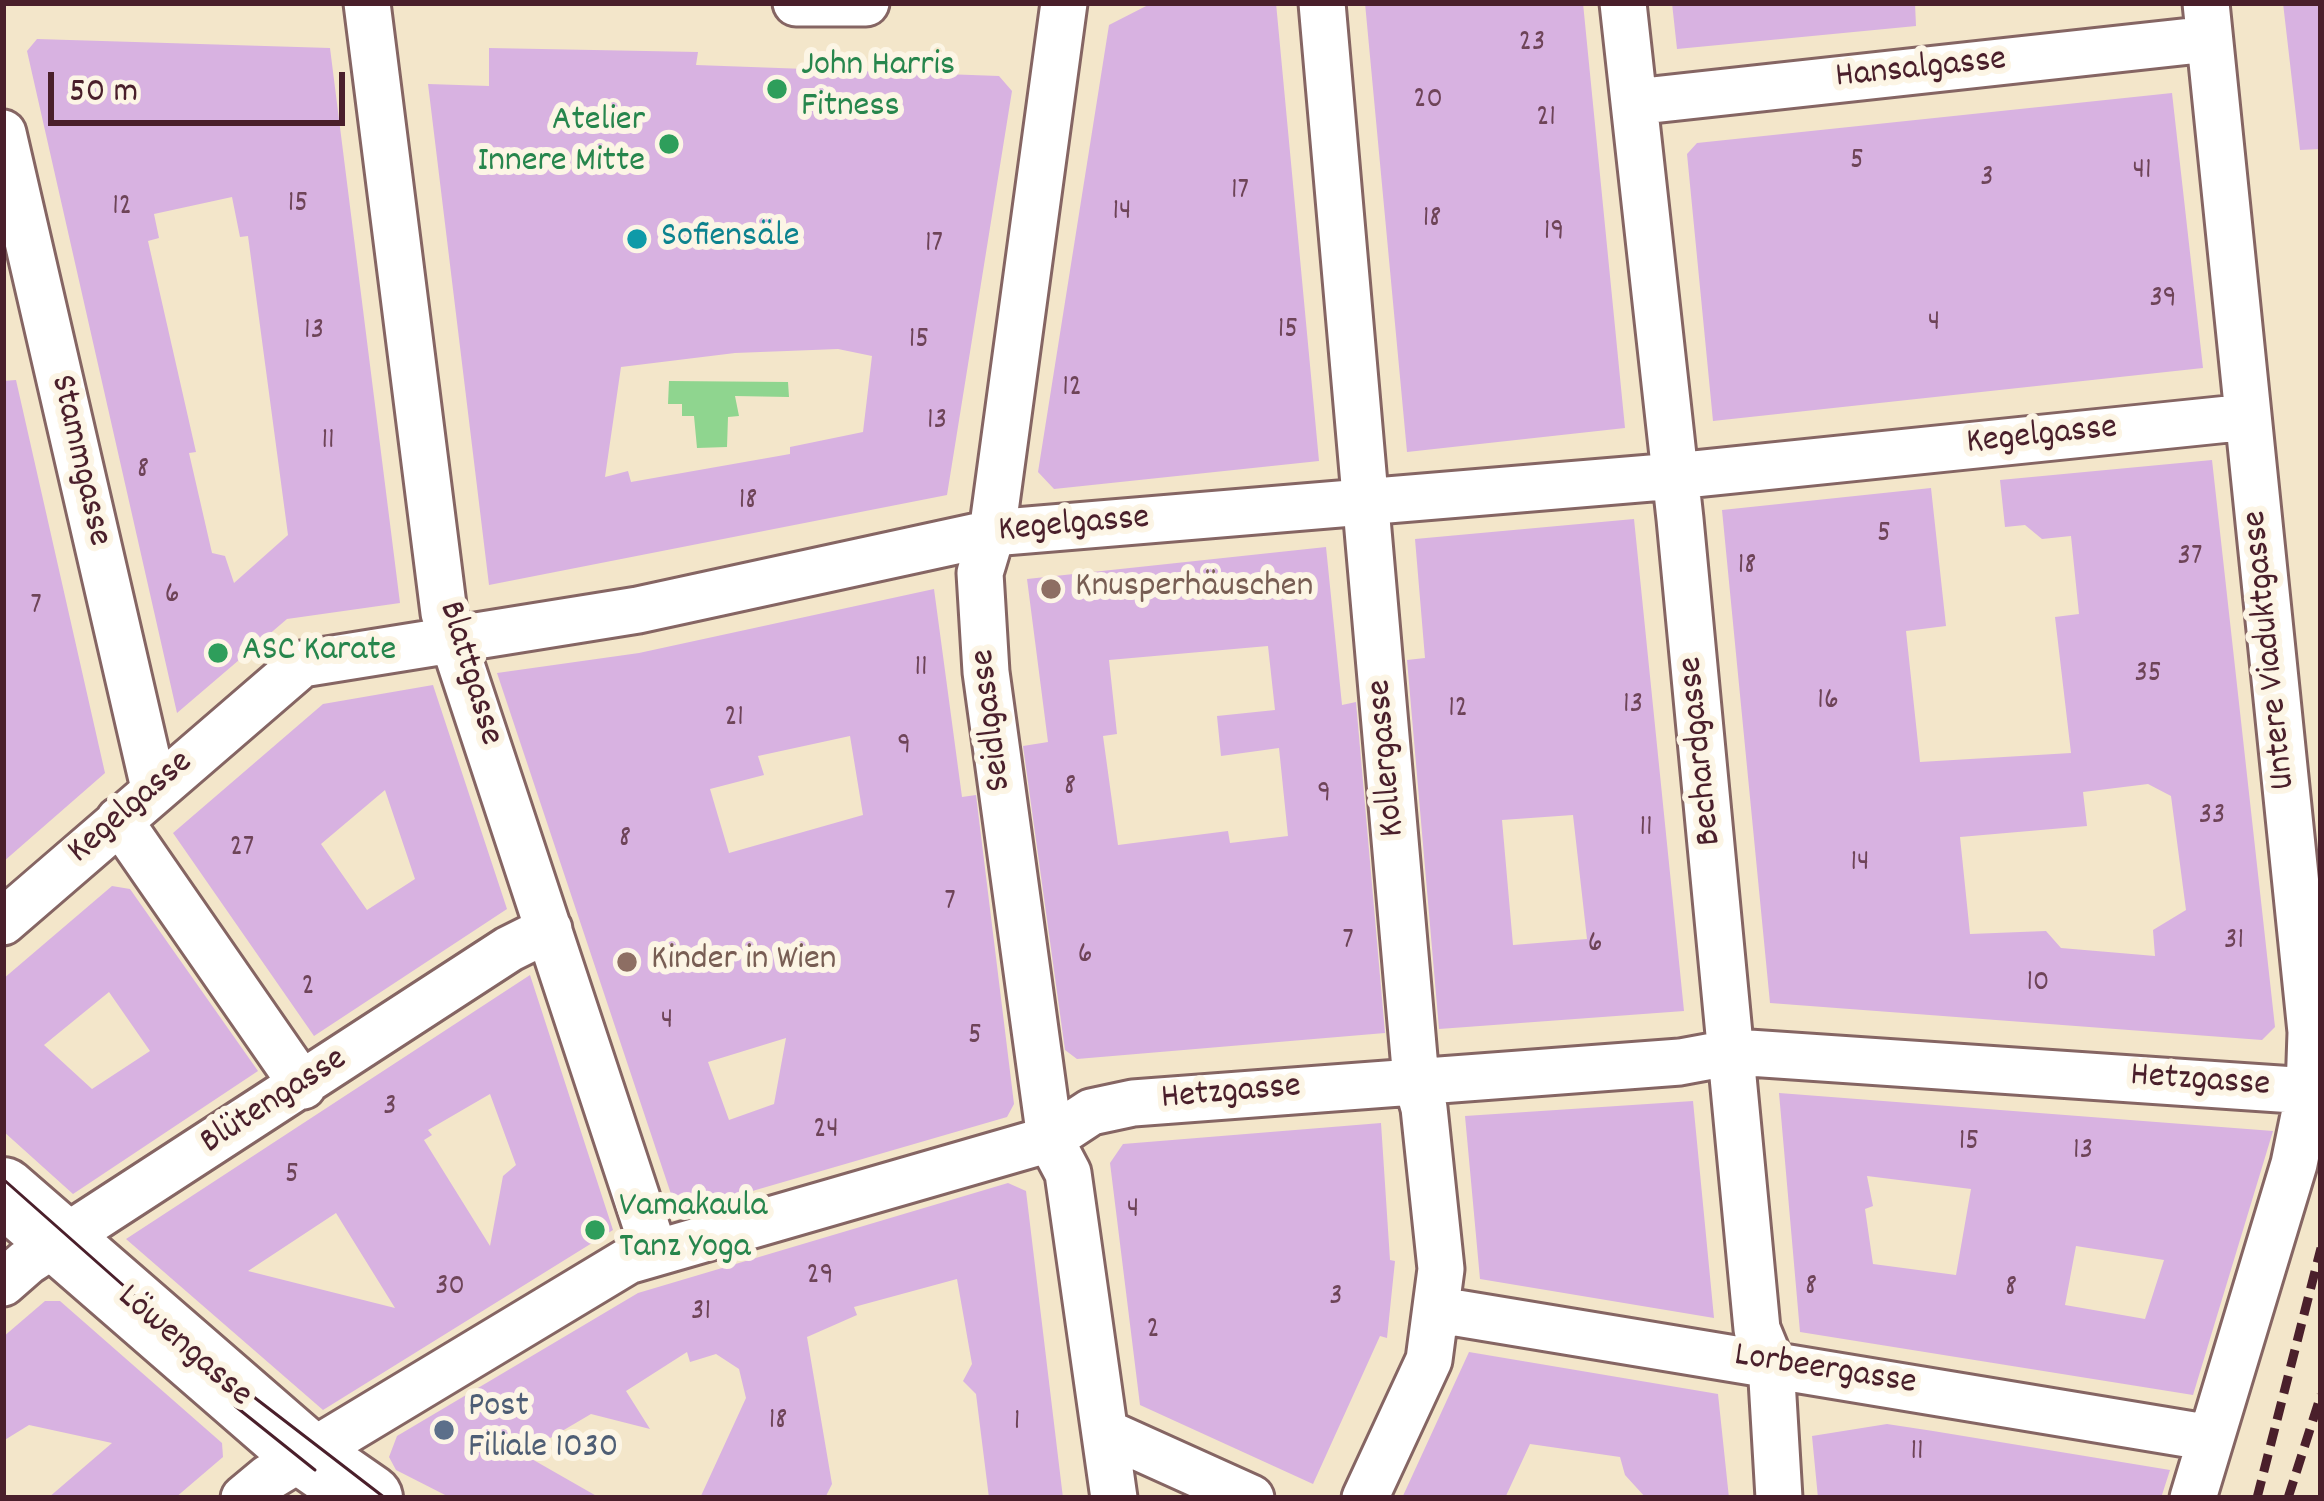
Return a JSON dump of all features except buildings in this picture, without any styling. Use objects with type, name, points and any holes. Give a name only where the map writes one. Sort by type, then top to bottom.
[{"type":"street","name":"Blattgasse","points":[[367,3],[444,613],[656,1252]]},
{"type":"street","points":[[796,3],[866,3]]},
{"type":"street","name":"Seidlgasse","points":[[1064,3],[992,533],[980,573],[986,672],[1050,1138],[1068,1173],[1114,1498]]},
{"type":"street","name":"Kollergasse","points":[[1322,3],[1416,1080],[1424,1108],[1442,1269],[1429,1360],[1365,1498]]},
{"type":"street","name":"Bechardgasse","points":[[1623,3],[1676,476],[1757,1329],[1772,1363],[1778,1498]]},
{"type":"street","name":"Hansalgasse","points":[[1634,102],[2207,21]]},
{"type":"street","name":"Untere Viaduktgasse","points":[[2193,1498],[2294,1164],[2309,1091],[2311,1032],[2207,21]]},
{"type":"street","name":"Stammgasse","points":[[3,133],[154,788]]},
{"type":"street","name":"Kegelgasse","points":[[3,922],[302,664],[638,610],[992,533],[1676,476],[2248,417]]},
{"type":"street","points":[[119,820],[303,1086]]},
{"type":"street","name":"Blütengasse","points":[[3,1283],[509,949],[550,929]]},
{"type":"street","name":"Hetzgasse","points":[[244,1498],[628,1261],[1050,1138],[1091,1112],[1133,1103],[1680,1062],[1734,1052],[2309,1091]]},
{"type":"street","name":"Löwengasse","points":[[3,1191],[307,1455],[369,1498]]},
{"type":"street","name":"Lorbeergasse","points":[[1439,1310],[2211,1438]]},
{"type":"street","points":[[1106,1433],[1251,1498]]},
{"type":"green space","points":[[669,381],[788,382],[789,397],[735,396],[739,416],[728,417],[727,447],[697,448],[694,416],[682,416],[682,404],[668,404]]},
{"type":"tram line","points":[[3,1179],[220,1371],[385,1498]]},
{"type":"tram line","points":[[235,1406],[315,1470]]},
{"type":"railway","points":[[2257,1498],[2321,1248]]},
{"type":"railway","points":[[2288,1498],[2321,1395]]},
{"type":"place","name":"John Harris Fitness","points":[[777,89]]},
{"type":"place","name":"Atelier Innere Mitte","points":[[669,144]]},
{"type":"place","name":"Sofiensäle","points":[[637,239]]},
{"type":"place","name":"Knusperhäuschen","points":[[1051,589]]},
{"type":"place","name":"ASC Karate","points":[[218,653]]},
{"type":"place","name":"Kinder in Wien","points":[[627,962]]},
{"type":"place","name":"Vamakaula Tanz Yoga","points":[[595,1230]]},
{"type":"place","name":"Post Filiale 1030","points":[[444,1430]]}]
